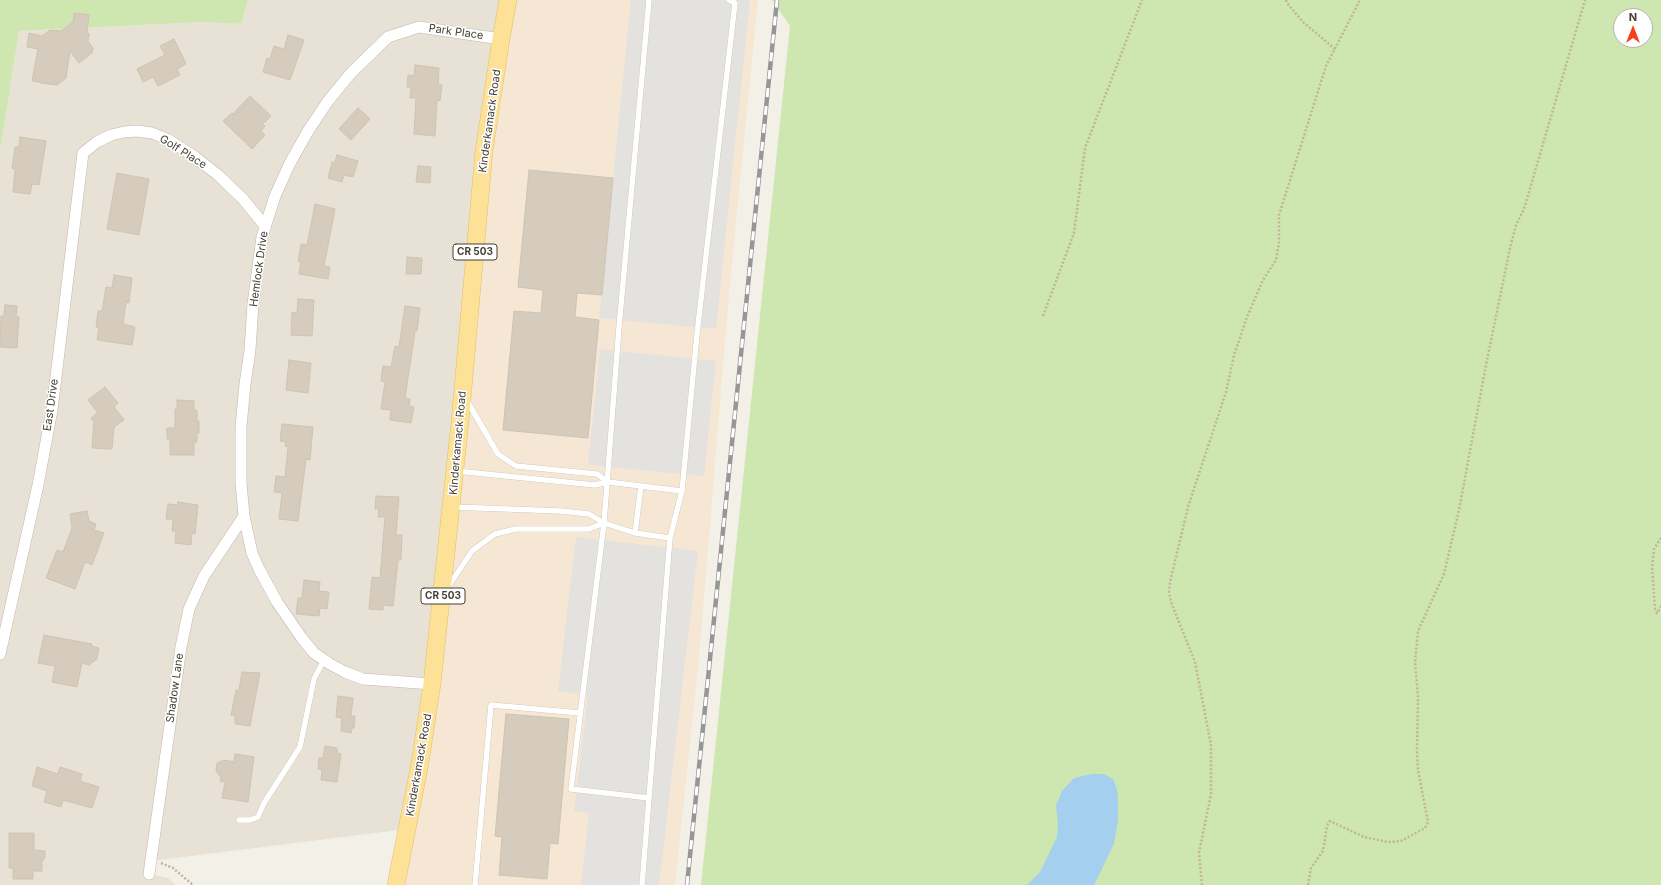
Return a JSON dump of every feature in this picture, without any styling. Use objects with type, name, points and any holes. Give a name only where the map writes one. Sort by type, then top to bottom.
[{"type":"main road","name":"Kinderkamack Road","points":[[396,885],[420,763],[432,684],[456,471],[484,151],[508,0]]},
{"type":"street","name":"Park Place","points":[[388,36],[420,27],[501,39]]},
{"type":"street","name":"Hemlock Drive","points":[[388,36],[351,73],[328,101],[308,131],[290,163],[265,226],[262,237],[253,304],[250,350],[244,384],[241,483],[244,516],[252,553],[277,602],[300,637],[314,653],[344,672],[363,679],[432,684]]},
{"type":"street","name":"Golf Place","points":[[83,153],[97,142],[111,135],[124,132],[137,131],[152,133],[162,137],[195,157],[218,175],[243,199],[265,226]]},
{"type":"street","name":"East Drive","points":[[0,654],[38,486],[52,410],[83,153]]},
{"type":"street","name":"Shadow Lane","points":[[149,874],[181,646],[189,609],[204,576],[244,516]]},
{"type":"lane","points":[[649,0],[619,326],[604,523],[571,789],[649,798]]},
{"type":"lane","points":[[642,885],[670,538],[682,491],[698,326],[735,3],[729,0]]},
{"type":"lane","points":[[463,394],[498,454],[516,466],[597,474],[608,482]]},
{"type":"lane","points":[[456,471],[595,486],[608,482],[682,491]]},
{"type":"lane","points":[[635,533],[641,486]]},
{"type":"lane","points":[[452,507],[582,513],[589,514],[604,523],[635,533],[670,538]]},
{"type":"lane","points":[[443,594],[472,551],[495,534],[516,529],[589,529],[604,523]]},
{"type":"lane","points":[[239,820],[250,820],[258,816],[264,803],[300,747],[314,679],[324,660]]},
{"type":"lane","points":[[475,885],[491,705],[580,713]]},
{"type":"path","points":[[1043,316],[1074,233],[1085,148],[1142,0]]},
{"type":"path","points":[[1286,0],[1304,22],[1335,49]]},
{"type":"path","points":[[1202,885],[1200,852],[1211,794],[1211,745],[1195,662],[1171,602],[1169,592],[1170,582],[1188,507],[1226,392],[1238,343],[1247,317],[1264,280],[1276,260],[1279,244],[1279,215],[1326,66],[1360,0]]},
{"type":"path","points":[[1308,885],[1311,868],[1323,851],[1327,826],[1330,821],[1364,837],[1388,842],[1401,841],[1425,828],[1428,822],[1418,770],[1417,752],[1418,697],[1415,662],[1418,631],[1444,574],[1459,510],[1483,380],[1510,248],[1516,225],[1524,209],[1585,0]]},
{"type":"path","points":[[1661,538],[1654,549],[1652,567],[1654,609],[1657,614],[1661,606]]},
{"type":"path","points":[[151,861],[173,868],[193,885]]},
{"type":"shaded area","points":[[248,0],[508,0],[407,829],[151,861],[149,874],[168,878],[176,885],[0,885],[0,151],[19,31],[203,22],[241,24]]},
{"type":"shaded area","points":[[508,0],[758,0],[728,304],[699,659],[675,885],[396,885],[420,763]]},
{"type":"shaded area","points":[[631,0],[750,0],[716,329],[599,318]]},
{"type":"shaded area","points":[[600,349],[716,361],[704,476],[588,465]]},
{"type":"shaded area","points":[[576,537],[698,551],[659,885],[581,885],[589,813],[574,811],[588,695],[558,691]]},
{"type":"green space","points":[[0,0],[248,0],[241,24],[203,22],[19,31],[0,151]]},
{"type":"green space","points":[[772,0],[1661,0],[1661,885],[701,885],[790,26]]},
{"type":"water","points":[[1092,774],[1104,774],[1113,779],[1117,789],[1118,800],[1118,820],[1114,844],[1094,885],[1027,885],[1040,872],[1057,837],[1058,825],[1056,805],[1062,791],[1074,778]]},
{"type":"building","points":[[74,13],[89,15],[87,32],[89,34],[88,41],[93,48],[92,53],[79,63],[70,51],[66,78],[57,85],[32,81],[38,49],[27,47],[29,33],[42,36],[50,30],[61,31],[73,22]]},
{"type":"building","points":[[288,35],[304,40],[290,80],[263,72],[267,58],[270,59],[274,46],[284,49]]},
{"type":"building","points":[[174,39],[186,64],[177,69],[180,75],[158,86],[153,77],[143,82],[137,69],[165,55],[160,46]]},
{"type":"building","points":[[415,65],[439,68],[438,84],[442,85],[440,101],[437,100],[435,136],[414,134],[416,98],[410,98],[411,87],[407,87],[408,75],[414,76]]},
{"type":"building","points":[[250,96],[271,116],[263,124],[265,126],[261,131],[265,135],[252,149],[223,121],[232,113],[233,114]]},
{"type":"building","points":[[358,108],[370,119],[351,140],[339,129]]},
{"type":"building","points":[[20,137],[46,141],[39,185],[32,184],[30,194],[13,192],[15,169],[12,168],[15,147],[19,147]]},
{"type":"building","points":[[337,155],[358,161],[353,177],[344,175],[342,182],[328,178],[332,162],[335,162]]},
{"type":"building","points":[[418,166],[431,167],[430,183],[416,182]]},
{"type":"building","points":[[529,170],[613,178],[602,295],[577,293],[575,317],[599,320],[588,438],[503,430],[514,311],[541,313],[543,290],[518,287]]},
{"type":"building","points":[[117,173],[149,179],[139,235],[107,229]]},
{"type":"building","points":[[315,204],[335,209],[324,266],[330,267],[328,279],[299,274],[301,262],[298,262],[301,244],[307,245]]},
{"type":"building","points":[[407,257],[422,258],[421,274],[406,274]]},
{"type":"building","points":[[114,275],[132,278],[129,303],[126,302],[123,324],[135,327],[132,345],[97,340],[99,328],[96,327],[98,311],[102,311],[106,287],[112,288]]},
{"type":"building","points":[[298,299],[314,300],[312,336],[291,335],[292,312],[297,313]]},
{"type":"building","points":[[5,305],[17,306],[16,317],[19,317],[17,348],[0,347],[1,316],[4,316]]},
{"type":"building","points":[[405,306],[420,308],[405,398],[410,399],[409,406],[414,407],[411,423],[390,420],[391,410],[381,409],[385,382],[381,381],[383,366],[391,367],[395,346],[399,347]]},
{"type":"building","points":[[289,360],[311,363],[308,393],[286,390]]},
{"type":"building","points":[[105,387],[118,403],[114,407],[124,420],[114,427],[112,449],[92,448],[94,422],[91,418],[98,413],[88,400]]},
{"type":"building","points":[[177,400],[194,401],[194,410],[197,410],[199,433],[197,433],[197,442],[194,442],[194,455],[170,455],[170,439],[167,439],[167,428],[175,428],[175,409],[177,409]]},
{"type":"building","points":[[282,424],[313,427],[310,460],[306,459],[298,521],[279,519],[282,493],[274,492],[276,476],[285,477],[288,447],[285,446],[286,442],[280,441]]},
{"type":"building","points":[[376,496],[399,497],[396,535],[402,535],[401,560],[398,560],[393,606],[383,605],[383,610],[369,609],[372,577],[380,578],[385,517],[378,517],[379,509],[375,509]]},
{"type":"building","points":[[178,502],[198,505],[195,534],[192,533],[191,545],[175,543],[176,531],[172,531],[173,519],[166,519],[168,504],[177,505]]},
{"type":"building","points":[[87,511],[89,521],[96,524],[94,530],[104,533],[92,565],[85,562],[75,589],[46,578],[57,550],[63,552],[72,528],[70,514]]},
{"type":"building","points":[[304,580],[320,582],[319,591],[329,592],[327,609],[320,608],[319,616],[296,614],[298,598],[302,598]]},
{"type":"building","points":[[44,635],[92,644],[91,646],[99,648],[97,659],[89,665],[82,663],[77,687],[52,682],[55,666],[38,663]]},
{"type":"building","points":[[242,672],[260,673],[250,726],[235,724],[235,716],[231,715],[236,690],[239,690]]},
{"type":"building","points":[[338,696],[353,698],[351,716],[355,716],[354,728],[352,728],[351,733],[341,731],[342,718],[336,717]]},
{"type":"building","points":[[506,714],[569,719],[558,844],[550,843],[547,879],[499,875],[502,837],[495,836]]},
{"type":"building","points":[[325,746],[337,748],[337,753],[341,754],[337,782],[321,780],[322,770],[318,769],[319,758],[323,758]]},
{"type":"building","points":[[235,754],[254,757],[248,802],[222,798],[225,782],[220,781],[221,777],[216,771],[217,763],[224,760],[234,762]]},
{"type":"building","points":[[37,767],[58,774],[60,767],[82,774],[80,781],[99,787],[92,808],[63,800],[61,807],[44,802],[47,791],[32,786]]},
{"type":"building","points":[[9,833],[34,833],[34,850],[45,851],[45,858],[42,861],[42,871],[33,871],[33,879],[13,879],[13,868],[9,868]]},
{"type":"railway","points":[[687,885],[777,0]]}]
